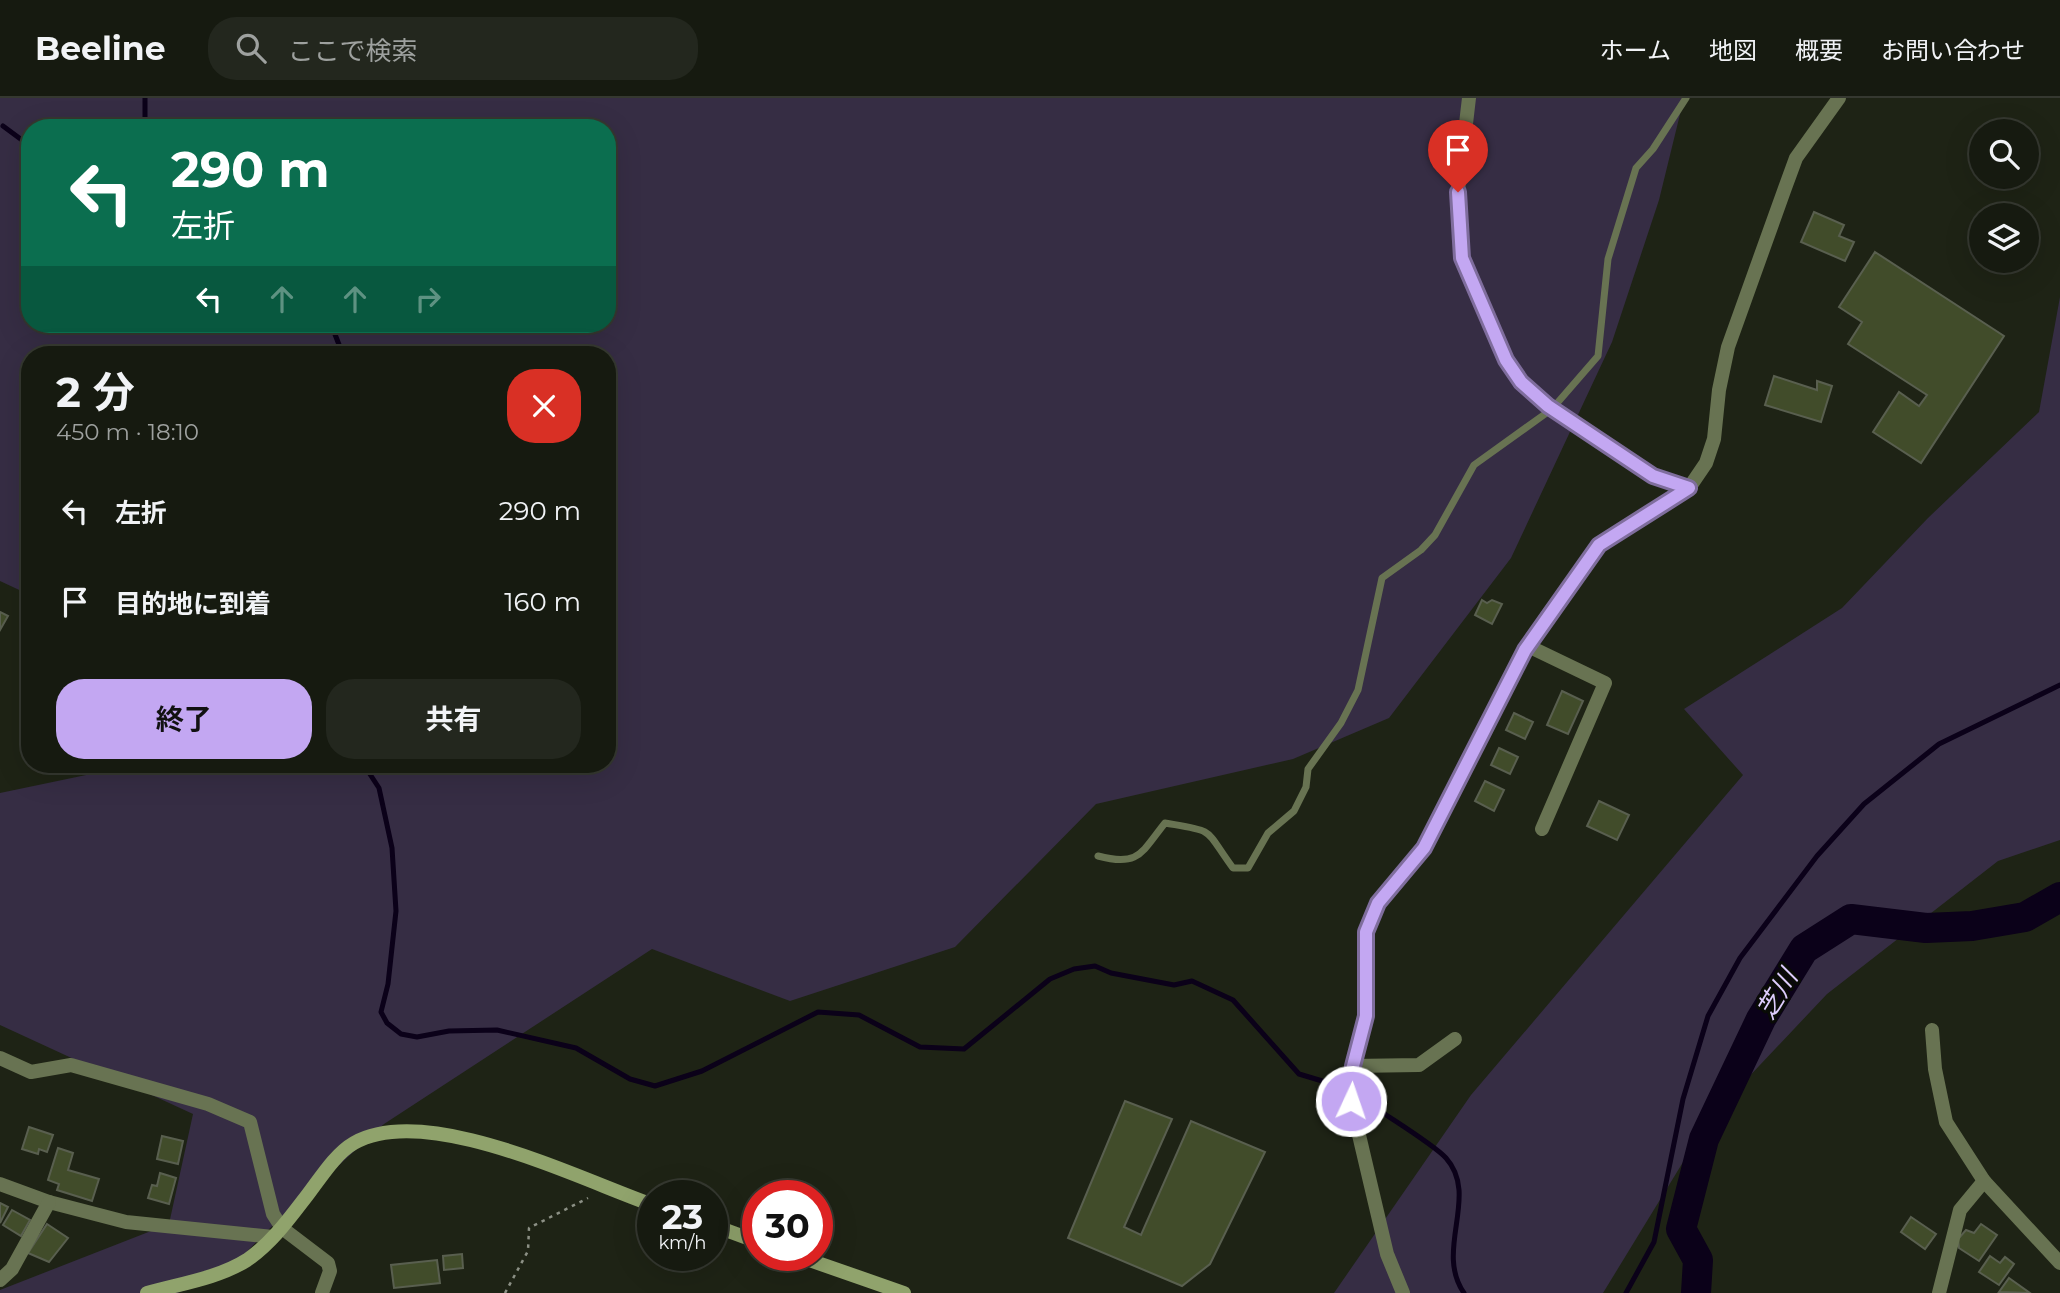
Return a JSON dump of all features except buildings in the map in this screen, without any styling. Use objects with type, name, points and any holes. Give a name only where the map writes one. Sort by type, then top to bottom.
[{"type":"street","points":[[1469,98],[1458,192],[1462,258],[1506,360],[1521,382],[1552,409],[1653,476],[1689,488]]},
{"type":"street","points":[[1403,1293],[1387,1254],[1351,1101],[1353,1066],[1366,1016],[1366,932],[1378,903],[1424,848],[1528,646],[1599,545],[1689,488],[1706,463],[1714,439],[1718,390],[1728,347],[1784,188],[1796,158],[1839,98]]},
{"type":"street","points":[[1528,646],[1605,683],[1542,829]]},
{"type":"street","points":[[1932,1030],[1935,1069],[1946,1122],[1984,1181],[2060,1263]]},
{"type":"street","points":[[1353,1066],[1419,1065],[1455,1039]]},
{"type":"street","points":[[0,1058],[31,1072],[71,1065],[208,1104],[250,1122],[277,1233]]},
{"type":"street","points":[[147,1293],[219,1273],[247,1260],[277,1233],[352,1143],[377,1133],[405,1130],[484,1142],[637,1199]]},
{"type":"street","points":[[1939,1293],[1960,1210],[1984,1181]]},
{"type":"street","points":[[0,1184],[49,1202],[126,1222],[277,1233],[328,1263],[330,1271],[322,1293]]},
{"type":"street","points":[[0,1280],[12,1269],[49,1202]]},
{"type":"street","points":[[833,1268],[904,1293]]},
{"type":"lane","points":[[1098,856],[1122,862],[1135,859],[1165,823],[1198,827],[1210,833],[1233,868],[1248,868],[1268,833],[1294,811],[1306,787],[1308,769],[1340,723],[1358,690],[1382,578],[1421,550],[1436,535],[1474,465],[1552,409],[1598,356],[1608,259],[1636,168],[1653,149],[1686,98]]},
{"type":"path","points":[[505,1293],[528,1251],[529,1228],[606,1188]]},
{"type":"shaded area","points":[[0,98],[1684,98],[1659,200],[1612,342],[1511,558],[1389,718],[1293,759],[1096,804],[955,947],[790,1001],[652,949],[384,1124],[268,1230],[222,1277],[177,1293],[0,1293],[0,1290],[169,1224],[193,1114],[0,1025],[0,793],[96,773],[616,773],[616,346],[21,346],[21,591],[0,581]]},
{"type":"shaded area","points":[[2060,297],[2060,840],[1998,861],[1827,994],[1710,1118],[1603,1293],[1334,1293],[1471,1095],[1743,775],[1684,709],[1842,608],[1928,518],[2039,412]]},
{"type":"waterway","points":[[145,98],[145,119]]},
{"type":"waterway","points":[[3,126],[21,139]]},
{"type":"waterway","points":[[334,333],[340,346]]},
{"type":"waterway","points":[[1626,1293],[1654,1242],[1683,1099],[1708,1016],[1740,958],[1817,856],[1864,804],[1939,744],[2060,685]]},
{"type":"waterway","points":[[369,773],[379,788],[392,848],[396,911],[388,984],[381,1012],[387,1023],[401,1034],[417,1037],[449,1031],[497,1030],[576,1048],[630,1079],[655,1086],[702,1071],[818,1012],[859,1015],[920,1047],[964,1049],[1050,979],[1074,969],[1095,966],[1111,973],[1174,985],[1192,981],[1233,1000],[1299,1074],[1329,1083]]},
{"type":"waterway","name":"芝川","points":[[1696,1293],[1698,1260],[1681,1229],[1704,1139],[1761,1019],[1804,949],[1851,919],[1926,928],[1972,926],[2025,917],[2060,897]]},
{"type":"waterway","points":[[1367,1102],[1439,1152],[1455,1173],[1459,1206],[1453,1259],[1456,1276],[1464,1293]]},
{"type":"route","points":[[1351,1101],[1353,1066],[1366,1016],[1366,932],[1378,903],[1424,848],[1525,650],[1546,616],[1599,545],[1689,488],[1653,476],[1548,406],[1521,382],[1506,360],[1462,258],[1458,192]]}]
